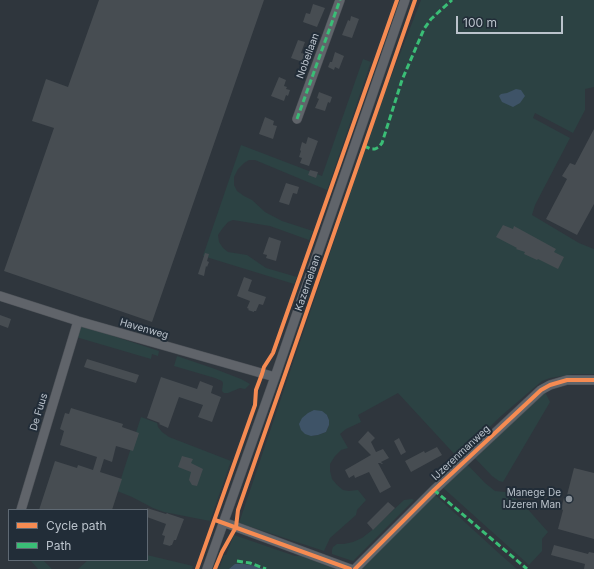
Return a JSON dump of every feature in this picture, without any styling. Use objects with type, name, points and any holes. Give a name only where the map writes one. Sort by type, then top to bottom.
[{"type":"street","name":"Nobellaan","points":[[297,119],[340,0]]},
{"type":"street","name":"Kazernelaan","points":[[207,569],[405,0]]},
{"type":"street","name":"Havenweg","points":[[0,296],[78,321],[274,377]]},
{"type":"street","name":"De Fuus","points":[[21,509],[78,321]]},
{"type":"street","name":"IJzerenmanweg","points":[[355,569],[434,490],[541,390],[550,385],[567,380],[594,380]]},
{"type":"street","points":[[223,522],[350,569]]},
{"type":"green space","points":[[421,0],[594,0],[594,87],[585,89],[585,110],[573,133],[535,113],[533,118],[570,138],[535,205],[532,215],[579,243],[594,249],[594,374],[573,374],[542,381],[501,416],[458,458],[398,393],[358,415],[361,422],[346,429],[340,434],[348,448],[341,450],[335,456],[330,464],[330,471],[332,479],[343,490],[358,490],[366,500],[357,510],[356,515],[330,538],[324,551],[239,523],[387,87]],"holes":[[[327,415],[329,425],[326,432],[311,436]]]},
{"type":"green space","points":[[363,59],[371,62],[327,190],[255,160],[249,160],[244,163],[238,169],[234,177],[234,185],[237,191],[252,200],[265,212],[282,221],[313,231],[309,240],[270,226],[233,220],[228,222],[218,235],[219,242],[228,252],[247,255],[266,268],[297,277],[294,284],[203,256],[241,145],[322,176]]},
{"type":"green space","points":[[80,325],[159,351],[158,356],[152,354],[151,359],[76,337]]},
{"type":"green space","points":[[177,356],[215,369],[250,384],[245,389],[240,388],[224,393],[222,391],[222,381],[174,366]]},
{"type":"green space","points":[[545,392],[550,402],[503,482],[499,481],[492,476],[473,456]]},
{"type":"green space","points":[[141,417],[157,423],[162,432],[169,437],[231,461],[210,521],[164,512],[117,491]]},
{"type":"green space","points":[[465,462],[495,491],[505,492],[525,506],[548,532],[542,539],[542,551],[529,565],[441,486]]},
{"type":"green space","points":[[433,493],[502,556],[517,569],[359,569]]},
{"type":"green space","points":[[404,500],[414,500],[353,561],[332,554],[333,547],[337,544],[353,542],[362,538]]},
{"type":"green space","points":[[234,535],[295,556],[309,556],[339,569],[219,569]]},
{"type":"green space","points":[[148,555],[193,566],[192,569],[78,569],[87,561],[148,561]]},
{"type":"green space","points":[[31,561],[44,561],[52,569],[38,569]]},
{"type":"water","points":[[516,89],[521,90],[525,96],[520,103],[513,107],[502,102],[499,96],[501,94]]},
{"type":"water","points":[[314,410],[322,411],[327,415],[329,425],[326,432],[311,436],[305,434],[301,430],[299,424],[302,418]]},
{"type":"water","points":[[235,564],[256,566],[263,569],[229,569]]},
{"type":"building","points":[[99,0],[264,0],[152,322],[4,271],[54,128],[32,121],[46,79],[68,87]]},
{"type":"building","points":[[313,4],[325,8],[317,27],[303,22],[306,13],[310,14]]},
{"type":"building","points":[[351,16],[359,19],[352,38],[342,35],[348,20],[350,21]]},
{"type":"building","points":[[298,40],[305,42],[301,53],[306,54],[303,62],[291,58]]},
{"type":"building","points":[[335,52],[344,56],[339,69],[335,67],[334,70],[328,67],[330,62],[332,62]]},
{"type":"building","points":[[279,77],[286,80],[284,86],[287,87],[286,89],[290,90],[284,101],[271,96]]},
{"type":"building","points":[[319,92],[332,97],[330,103],[328,102],[325,111],[315,108],[319,99],[317,98]]},
{"type":"building","points":[[265,117],[274,121],[273,125],[277,126],[273,139],[259,134]]},
{"type":"building","points":[[594,129],[594,204],[577,235],[546,219],[567,179],[562,176],[570,163],[575,165]]},
{"type":"building","points":[[308,137],[318,141],[309,166],[300,163],[302,158],[299,157],[302,142],[306,144]]},
{"type":"building","points":[[310,170],[318,172],[316,178],[308,175]]},
{"type":"building","points":[[286,183],[299,187],[297,194],[293,193],[289,205],[279,202]]},
{"type":"building","points":[[503,225],[513,229],[514,226],[556,249],[554,252],[564,257],[558,269],[524,254],[525,252],[516,249],[517,248],[496,237]]},
{"type":"building","points":[[269,237],[281,241],[276,261],[266,258],[267,255],[263,254]]},
{"type":"building","points":[[205,253],[209,254],[207,261],[209,262],[207,267],[206,266],[204,276],[198,274]]},
{"type":"building","points":[[244,277],[252,280],[248,291],[266,297],[263,305],[259,304],[254,312],[248,310],[249,309],[247,308],[250,301],[237,296]]},
{"type":"building","points":[[0,315],[11,319],[8,328],[0,325]]},
{"type":"building","points":[[87,359],[139,375],[136,383],[84,367]]},
{"type":"building","points":[[161,377],[197,389],[200,381],[213,386],[211,393],[221,397],[212,422],[198,417],[203,405],[179,397],[168,428],[147,418]]},
{"type":"building","points":[[71,408],[123,424],[122,427],[139,433],[133,451],[116,446],[112,462],[104,459],[100,472],[122,479],[112,509],[39,509],[55,461],[77,468],[78,465],[93,470],[97,457],[60,445],[64,431],[60,429],[65,413],[69,414]]},
{"type":"building","points":[[368,431],[375,438],[371,442],[376,452],[383,449],[389,458],[381,462],[383,464],[378,463],[391,487],[380,493],[369,472],[355,478],[354,475],[349,478],[345,470],[371,455],[358,442]]},
{"type":"building","points":[[399,438],[406,452],[401,455],[394,441]]},
{"type":"building","points":[[437,447],[442,455],[411,472],[405,461],[424,451],[425,453]]},
{"type":"building","points":[[182,456],[193,459],[191,463],[203,469],[197,486],[192,485],[189,480],[191,472],[178,467]]},
{"type":"building","points":[[574,468],[594,473],[594,539],[558,529],[563,510],[561,509],[564,498],[566,499]]},
{"type":"building","points":[[388,502],[395,508],[373,530],[367,523]]},
{"type":"building","points":[[147,509],[167,513],[184,519],[176,540],[174,540],[172,545],[170,546],[163,544],[165,536],[162,535],[166,524],[148,517]]},
{"type":"building","points":[[554,545],[588,554],[589,552],[594,553],[594,569],[584,569],[585,564],[551,555]]},
{"type":"marked path","points":[[297,119],[340,0]]},
{"type":"marked path","points":[[364,146],[375,149],[382,143],[402,80],[424,29],[431,19],[452,0]]},
{"type":"marked path","points":[[434,490],[527,569]]},
{"type":"marked path","points":[[237,561],[250,563],[266,569]]},
{"type":"cycle path","points":[[197,569],[255,405],[256,390],[264,367],[273,353],[397,0]]},
{"type":"cycle path","points":[[215,569],[222,552],[236,527],[238,510],[415,0]]},
{"type":"cycle path","points":[[355,569],[434,490],[541,390],[550,385],[567,380],[594,380]]},
{"type":"cycle path","points":[[215,520],[350,569]]},
{"type":"place","name":"Manege De IJzeren Man","points":[[569,499]]}]
